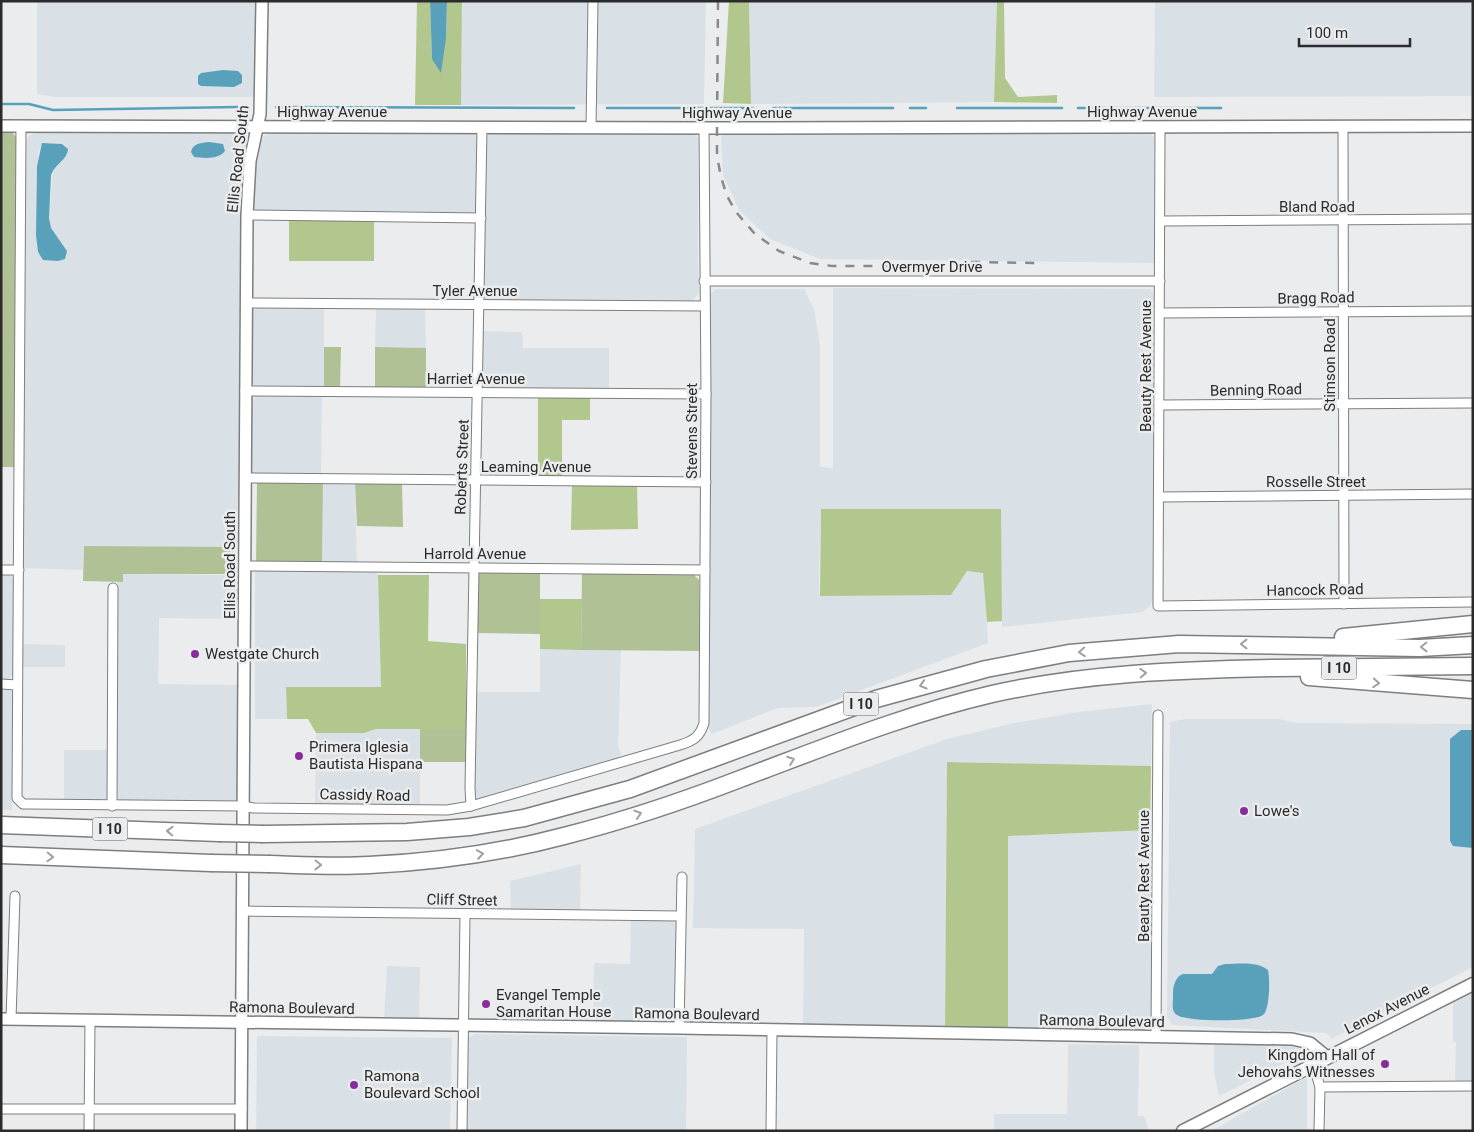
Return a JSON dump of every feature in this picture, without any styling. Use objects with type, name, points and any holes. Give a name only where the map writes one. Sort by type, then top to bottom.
[{"type":"highway","points":[[1272,644],[1473,624]]},
{"type":"highway","name":"I 10","points":[[1,825],[263,834],[407,832],[469,826],[524,818],[630,789],[876,699],[986,669],[1069,653],[1179,644],[1272,644],[1420,648],[1473,645]]},
{"type":"highway","name":"I 10","points":[[1,855],[210,863],[366,866],[446,859],[520,847],[565,836],[664,806],[895,723],[991,694],[1042,684],[1094,676],[1205,670],[1473,666]]},
{"type":"highway","points":[[1205,670],[1473,690]]},
{"type":"main road","name":"Lenox Avenue","points":[[1183,1131],[1473,984]]},
{"type":"street","name":"Ellis Road South","points":[[242,1131],[247,215],[250,161],[260,114],[262,1]]},
{"type":"street","points":[[591,128],[593,1]]},
{"type":"street","name":"Highway Avenue","points":[[1,126],[704,128],[1473,126]]},
{"type":"street","name":"Stimson Road","points":[[1343,126],[1344,604]]},
{"type":"street","points":[[1,684],[17,684],[21,127]]},
{"type":"street","name":"Beauty Rest Avenue","points":[[1158,606],[1160,127]]},
{"type":"street","name":"Roberts Street","points":[[471,806],[473,568],[482,128]]},
{"type":"street","name":"Stevens Street","points":[[701,733],[704,723],[706,482],[704,128]]},
{"type":"street","points":[[247,215],[481,218]]},
{"type":"street","name":"Bland Road","points":[[1160,221],[1473,219]]},
{"type":"street","name":"Overmyer Drive","points":[[704,281],[1160,281]]},
{"type":"street","name":"Tyler Avenue","points":[[246,304],[704,306]]},
{"type":"street","name":"Bragg Road","points":[[1160,313],[1473,311]]},
{"type":"street","name":"Harriet Avenue","points":[[245,391],[706,394]]},
{"type":"street","name":"Benning Road","points":[[1160,405],[1473,402]]},
{"type":"street","name":"Leaming Avenue","points":[[245,478],[706,482]]},
{"type":"street","name":"Rosselle Street","points":[[1159,497],[1473,494]]},
{"type":"street","name":"Harrold Avenue","points":[[245,566],[705,570]]},
{"type":"street","points":[[1,570],[19,570]]},
{"type":"street","points":[[112,806],[113,588]]},
{"type":"street","name":"Hancock Road","points":[[1158,606],[1473,602]]},
{"type":"street","name":"Cassidy Road","points":[[17,684],[16,798],[23,804],[447,810],[471,806],[680,745],[694,740],[701,733]]},
{"type":"street","name":"Beauty Rest Avenue","points":[[1156,1037],[1158,715]]},
{"type":"street","points":[[680,1028],[682,877]]},
{"type":"street","points":[[6,1019],[15,896]]},
{"type":"street","name":"Cliff Street","points":[[243,910],[680,916]]},
{"type":"street","points":[[462,1131],[465,914]]},
{"type":"street","name":"Ramona Boulevard","points":[[6,1019],[1292,1038],[1310,1043],[1327,1057]]},
{"type":"street","points":[[89,1131],[90,1021]]},
{"type":"street","points":[[771,1131],[772,1030]]},
{"type":"street","points":[[1313,1064],[1320,1087],[1319,1131]]},
{"type":"street","points":[[1320,1087],[1473,1086]]},
{"type":"street","points":[[1,1109],[242,1109]]},
{"type":"shaded area","points":[[37,1],[257,1],[254,97],[55,97],[37,94]]},
{"type":"shaded area","points":[[462,1],[706,1],[704,104],[461,105]]},
{"type":"shaded area","points":[[749,1],[997,1],[994,102],[751,104]]},
{"type":"shaded area","points":[[1155,1],[1473,1],[1473,96],[1154,97]]},
{"type":"shaded area","points":[[39,131],[236,131],[243,133],[246,138],[242,215],[241,548],[84,546],[83,570],[22,568],[25,144],[29,136]],"holes":[[[49,143],[66,146],[61,162],[53,170],[49,218],[54,235],[63,244],[43,260],[38,252],[36,235],[39,151],[42,146]]]},
{"type":"shaded area","points":[[1147,131],[1154,138],[1155,263],[820,259],[770,239],[739,210],[723,175],[721,133]]},
{"type":"shaded area","points":[[471,132],[474,134],[478,143],[477,210],[470,214],[412,211],[255,212],[251,208],[252,175],[259,141],[266,135],[274,133]]},
{"type":"shaded area","points":[[492,132],[691,132],[698,138],[699,293],[691,303],[487,302],[484,300],[482,295],[486,137]]},
{"type":"shaded area","points":[[833,288],[1150,289],[1153,293],[1156,307],[1153,599],[1149,607],[1143,612],[1002,627],[1000,509],[821,509],[820,596],[967,571],[984,573],[988,643],[816,707],[778,708],[712,734],[707,727],[708,297],[715,289],[804,289],[814,309],[820,345],[820,467],[833,468]]},
{"type":"shaded area","points":[[261,306],[324,306],[324,388],[257,387],[250,381],[250,314]]},
{"type":"shaded area","points":[[376,306],[425,307],[426,348],[375,347]]},
{"type":"shaded area","points":[[481,331],[522,332],[523,348],[609,348],[609,390],[482,389],[480,383]]},
{"type":"shaded area","points":[[259,394],[322,394],[321,476],[255,475],[249,471],[249,402]]},
{"type":"shaded area","points":[[323,481],[355,482],[357,564],[322,564]]},
{"type":"shaded area","points":[[255,570],[375,570],[378,575],[381,687],[286,687],[287,719],[255,719]]},
{"type":"shaded area","points":[[1,574],[11,576],[14,580],[13,673],[7,680],[1,680]]},
{"type":"shaded area","points":[[123,574],[241,575],[240,619],[159,618],[158,684],[239,685],[240,792],[236,800],[230,803],[120,802],[115,796],[117,582],[123,582]]},
{"type":"shaded area","points":[[22,644],[65,645],[65,667],[21,667]]},
{"type":"shaded area","points":[[540,649],[621,650],[618,746],[621,754],[618,759],[482,799],[478,798],[473,794],[474,692],[540,692]]},
{"type":"shaded area","points":[[1,687],[10,689],[13,693],[12,810],[1,810]]},
{"type":"shaded area","points":[[1152,704],[1151,766],[947,762],[945,1028],[803,1026],[804,929],[693,928],[695,829],[947,739],[1014,723],[1078,712]]},
{"type":"shaded area","points":[[1184,719],[1279,719],[1296,723],[1473,724],[1473,967],[1331,1039],[1325,1033],[1173,1025],[1167,1018],[1170,722]]},
{"type":"shaded area","points":[[376,729],[420,729],[420,806],[315,805],[316,733],[364,733]]},
{"type":"shaded area","points":[[64,750],[110,750],[109,797],[104,802],[64,801]]},
{"type":"shaded area","points":[[1150,830],[1152,1022],[1148,1030],[1138,1032],[1008,1029],[1008,836]]},
{"type":"shaded area","points":[[581,864],[580,912],[511,911],[510,881]]},
{"type":"shaded area","points":[[631,919],[671,920],[677,928],[676,1016],[672,1023],[593,1024],[594,963],[630,964]]},
{"type":"shaded area","points":[[387,966],[420,967],[419,1021],[384,1021]]},
{"type":"shaded area","points":[[1473,993],[1473,1082],[1455,1082],[1456,1042],[1453,1042],[1453,1003]]},
{"type":"shaded area","points":[[475,1034],[687,1037],[686,1131],[465,1131],[467,1038]]},
{"type":"shaded area","name":"Ramona Boulevard School","points":[[257,1037],[452,1038],[450,1131],[256,1131]]},
{"type":"shaded area","points":[[1218,1043],[1292,1046],[1307,1052],[1219,1096],[1214,1073],[1214,1046]]},
{"type":"shaded area","points":[[1068,1044],[1139,1045],[1138,1116],[1144,1116],[1149,1131],[994,1131],[994,1114],[1067,1114]]},
{"type":"shaded area","points":[[1307,1077],[1307,1131],[1211,1131]]},
{"type":"green space","points":[[417,1],[430,1],[432,59],[446,38],[447,1],[462,1],[461,105],[415,105]]},
{"type":"green space","points":[[729,1],[749,1],[751,104],[723,103]]},
{"type":"green space","points":[[997,1],[1004,1],[1005,78],[1018,97],[1057,95],[1057,103],[994,102]]},
{"type":"green space","points":[[1,129],[9,129],[17,138],[15,467],[1,467]]},
{"type":"green space","points":[[289,219],[374,219],[374,261],[289,261]]},
{"type":"green space","points":[[324,347],[341,347],[340,388],[324,388]]},
{"type":"green space","points":[[375,347],[426,348],[426,390],[375,389]]},
{"type":"green space","points":[[538,395],[590,396],[590,420],[562,420],[562,478],[538,478]]},
{"type":"green space","points":[[257,481],[323,481],[322,564],[256,563]]},
{"type":"green space","points":[[355,482],[402,483],[403,527],[357,526]]},
{"type":"green space","points":[[572,484],[637,484],[638,529],[571,530]]},
{"type":"green space","points":[[821,509],[1001,509],[1002,621],[987,622],[983,573],[967,571],[951,595],[820,596]]},
{"type":"green space","points":[[84,546],[234,547],[234,574],[123,574],[123,582],[83,581]]},
{"type":"green space","points":[[482,571],[540,572],[540,634],[476,633],[475,576]]},
{"type":"green space","points":[[582,572],[694,575],[699,580],[699,651],[581,650]]},
{"type":"green space","points":[[378,575],[429,575],[428,641],[466,644],[466,729],[376,729],[364,733],[316,733],[308,719],[287,719],[286,687],[381,687]]},
{"type":"green space","points":[[540,599],[582,599],[581,650],[540,649]]},
{"type":"green space","points":[[420,729],[466,729],[467,762],[420,762]]},
{"type":"green space","points":[[947,762],[1151,766],[1150,830],[1008,836],[1008,1029],[945,1028]]},
{"type":"water","points":[[430,1],[447,1],[446,38],[441,73],[432,59]]},
{"type":"water","points":[[223,70],[238,71],[242,75],[242,83],[234,87],[201,86],[198,84],[198,76],[201,73]]},
{"type":"water","points":[[209,142],[223,144],[225,151],[215,157],[194,157],[191,152],[194,147],[198,144]]},
{"type":"water","points":[[42,143],[62,144],[68,149],[65,157],[55,168],[51,176],[49,218],[51,228],[67,251],[65,259],[58,261],[43,260],[38,252],[36,235],[37,166]]},
{"type":"water","points":[[1461,730],[1473,730],[1473,848],[1453,846],[1450,841],[1450,739]]},
{"type":"water","points":[[1225,964],[1253,964],[1268,970],[1268,1000],[1263,1015],[1247,1019],[1220,1020],[1193,1019],[1177,1015],[1174,1012],[1173,989],[1179,976],[1183,974],[1212,974],[1218,966]]},
{"type":"waterway","points":[[1,104],[29,104],[53,110],[237,107]]},
{"type":"waterway","points":[[276,107],[574,108]]},
{"type":"waterway","points":[[607,108],[753,108]]},
{"type":"waterway","points":[[773,108],[893,108]]},
{"type":"waterway","points":[[910,108],[926,108]]},
{"type":"waterway","points":[[957,108],[1062,108]]},
{"type":"waterway","points":[[1078,108],[1221,108]]},
{"type":"railway","points":[[718,1],[717,156],[727,196],[736,212],[755,234],[779,251],[810,263],[832,266],[933,266],[972,262],[1038,263]]},
{"type":"place","name":"Westgate Church","points":[[195,654]]},
{"type":"place","name":"Primera Iglesia Bautista Hispana","points":[[299,756]]},
{"type":"place","name":"Lowe's","points":[[1244,811]]},
{"type":"place","name":"Evangel Temple Samaritan House","points":[[486,1004]]},
{"type":"place","name":"Kingdom Hall of Jehovahs Witnesses","points":[[1385,1064]]},
{"type":"place","name":"Ramona Boulevard School","points":[[354,1085]]}]
